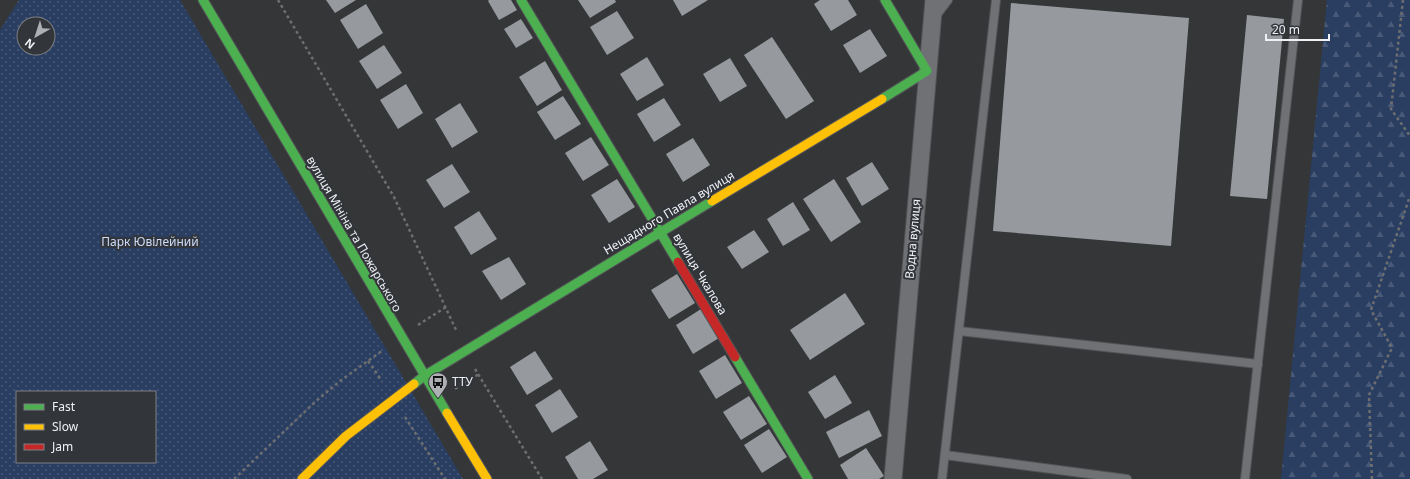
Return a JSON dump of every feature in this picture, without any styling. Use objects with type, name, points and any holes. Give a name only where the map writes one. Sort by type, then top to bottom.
[{"type":"street","name":"вулиця Мініна та Пожарського","points":[[203,0],[424,376],[487,479]]},
{"type":"street","name":"вулиця Чкалова","points":[[521,0],[808,479]]},
{"type":"street","points":[[885,0],[928,71]]},
{"type":"street","name":"Водна вулиця","points":[[894,479],[934,0]]},
{"type":"street","name":"Нещадного Павла вулиця","points":[[302,479],[346,436],[424,376],[928,71]]},
{"type":"lane","points":[[932,22],[948,0]]},
{"type":"lane","points":[[942,479],[996,0]]},
{"type":"lane","points":[[1246,479],[1298,0]]},
{"type":"lane","points":[[959,331],[1258,364]]},
{"type":"lane","points":[[945,455],[1127,479]]},
{"type":"path","points":[[278,0],[394,197],[465,351],[542,479]]},
{"type":"path","points":[[1403,0],[1391,109],[1410,136]]},
{"type":"path","points":[[1372,479],[1369,395],[1392,348],[1371,310],[1410,196]]},
{"type":"path","points":[[234,479],[315,402],[401,336],[446,307]]},
{"type":"path","points":[[368,361],[394,398],[445,479]]},
{"type":"path","points":[[438,399],[479,374]]},
{"type":"green space","name":"Парк Ювілейний","points":[[19,0],[180,0],[463,479],[0,479],[0,30]]},
{"type":"green space","points":[[1327,0],[1410,0],[1410,479],[1281,479]]},
{"type":"building","points":[[326,0],[356,0],[335,13]]},
{"type":"building","points":[[511,0],[517,10],[499,20],[488,1]]},
{"type":"building","points":[[578,0],[615,0],[616,2],[590,18]]},
{"type":"building","points":[[673,0],[708,0],[682,16]]},
{"type":"building","points":[[820,0],[848,0],[857,15],[831,31],[814,4]]},
{"type":"building","points":[[1011,3],[1189,18],[1171,246],[993,231]]},
{"type":"building","points":[[366,4],[383,33],[358,49],[340,20]]},
{"type":"building","points":[[617,11],[634,38],[607,55],[590,27]]},
{"type":"building","points":[[1247,15],[1284,19],[1267,199],[1230,196]]},
{"type":"building","points":[[521,19],[533,38],[516,48],[504,29]]},
{"type":"building","points":[[870,29],[887,56],[860,73],[843,45]]},
{"type":"building","points":[[772,37],[814,101],[786,119],[744,55]]},
{"type":"building","points":[[384,45],[402,73],[377,89],[359,61]]},
{"type":"building","points":[[647,57],[664,85],[637,101],[620,74]]},
{"type":"building","points":[[730,58],[747,86],[720,102],[703,74]]},
{"type":"building","points":[[545,61],[562,90],[537,106],[519,77]]},
{"type":"building","points":[[406,84],[423,113],[398,129],[380,100]]},
{"type":"building","points":[[563,96],[581,124],[555,140],[537,112]]},
{"type":"building","points":[[664,98],[681,125],[654,142],[637,114]]},
{"type":"building","points":[[460,103],[478,132],[452,148],[435,119]]},
{"type":"building","points":[[591,137],[609,165],[583,181],[565,153]]},
{"type":"building","points":[[693,138],[710,165],[683,182],[666,154]]},
{"type":"building","points":[[872,162],[889,189],[862,206],[846,178]]},
{"type":"building","points":[[452,164],[470,192],[444,208],[426,180]]},
{"type":"building","points":[[617,179],[635,207],[609,223],[591,195]]},
{"type":"building","points":[[834,179],[861,222],[831,242],[803,199]]},
{"type":"building","points":[[793,202],[810,230],[783,246],[767,219]]},
{"type":"building","points":[[479,211],[497,239],[471,255],[454,227]]},
{"type":"building","points":[[754,230],[769,252],[742,269],[727,247]]},
{"type":"building","points":[[509,257],[526,284],[501,300],[482,271]]},
{"type":"building","points":[[677,274],[695,303],[669,319],[651,290]]},
{"type":"building","points":[[845,293],[865,324],[810,360],[790,330]]},
{"type":"building","points":[[701,309],[719,338],[693,354],[676,325]]},
{"type":"building","points":[[535,351],[553,379],[527,395],[510,367]]},
{"type":"building","points":[[725,355],[742,383],[716,399],[699,371]]},
{"type":"building","points":[[835,375],[852,403],[825,419],[808,392]]},
{"type":"building","points":[[560,389],[578,417],[552,433],[535,405]]},
{"type":"building","points":[[749,396],[767,424],[741,440],[723,412]]},
{"type":"building","points":[[869,410],[882,436],[839,458],[826,432]]},
{"type":"building","points":[[769,429],[787,457],[762,473],[744,445]]},
{"type":"building","points":[[590,441],[608,470],[593,479],[578,479],[565,457]]},
{"type":"building","points":[[866,448],[884,476],[879,479],[848,479],[840,465]]},
{"type":"traffic: fast","points":[[203,0],[447,413]]},
{"type":"traffic: fast","points":[[521,0],[678,262]]},
{"type":"traffic: fast","points":[[882,99],[927,71],[885,0]]},
{"type":"traffic: fast","points":[[414,384],[424,376],[712,201]]},
{"type":"traffic: fast","points":[[735,357],[808,479]]},
{"type":"traffic: slow","points":[[712,201],[882,99]]},
{"type":"traffic: slow","points":[[302,479],[346,436],[414,384]]},
{"type":"traffic: slow","points":[[447,413],[487,479]]},
{"type":"traffic: jam","points":[[678,262],[735,357]]},
{"type":"place","name":"ТТУ","points":[[438,399]]}]
